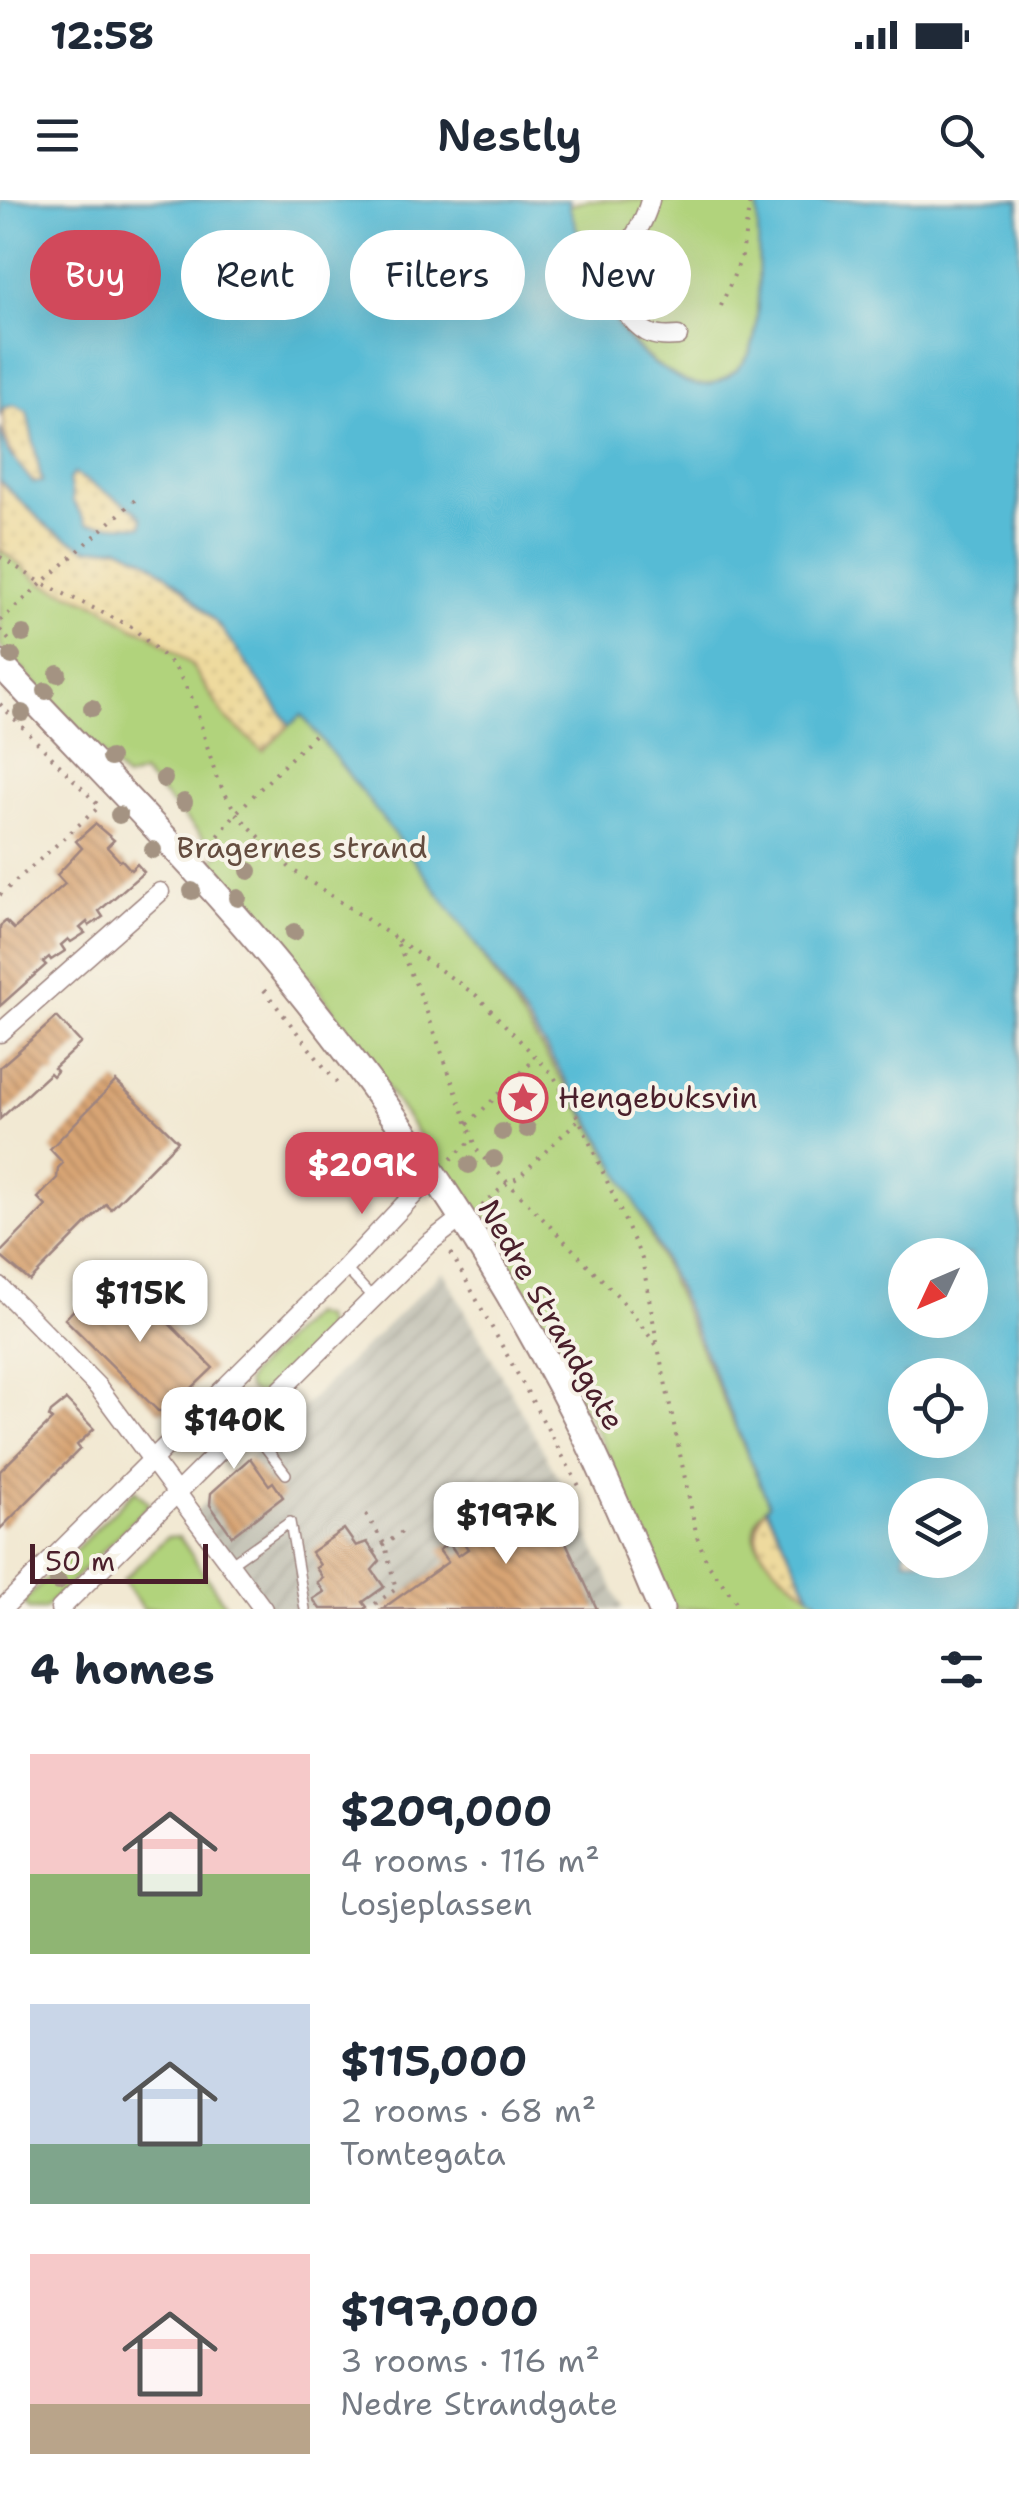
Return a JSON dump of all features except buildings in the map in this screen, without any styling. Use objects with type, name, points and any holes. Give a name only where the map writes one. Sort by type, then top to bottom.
[{"type":"street","points":[[650,200],[648,212],[631,238],[614,281],[622,307],[640,330],[656,338],[678,336]]},
{"type":"street","name":"Nedre Strandgate","points":[[0,664],[252,934],[441,1168],[470,1214],[575,1416],[661,1609]]},
{"type":"street","points":[[0,1033],[160,892]]},
{"type":"street","points":[[2,1609],[441,1168]]},
{"type":"street","points":[[60,1609],[429,1243],[470,1214]]},
{"type":"street","points":[[0,1287],[98,1387],[263,1609]]},
{"type":"lane","points":[[345,1268],[374,1299]]},
{"type":"lane","points":[[217,1396],[248,1425],[286,1474]]},
{"type":"lane","points":[[230,1564],[290,1522],[305,1609]]},
{"type":"path","points":[[721,306],[742,256],[750,200]]},
{"type":"path","points":[[0,621],[136,499]]},
{"type":"path","points":[[0,556],[42,582],[132,627],[175,667],[194,702],[217,779],[236,813],[291,869],[448,972],[477,996],[553,1076],[579,1120],[642,1259],[697,1537],[707,1562],[740,1609]]},
{"type":"path","points":[[0,704],[111,819]]},
{"type":"path","points":[[212,844],[236,813],[316,733]]},
{"type":"path","points":[[0,894],[99,807]]},
{"type":"path","points":[[395,938],[421,996],[478,1152],[618,1296],[658,1347]]},
{"type":"path","points":[[263,989],[339,1086]]},
{"type":"path","points":[[468,1124],[536,1058]]},
{"type":"path","points":[[470,1214],[518,1178],[579,1120]]},
{"type":"path","points":[[441,1168],[473,1138]]},
{"type":"path","points":[[446,1245],[582,1492]]},
{"type":"path","points":[[366,1514],[384,1545],[396,1589],[368,1609]]},
{"type":"path","points":[[374,1552],[402,1532]]},
{"type":"shaded area","points":[[443,1271],[572,1502],[623,1609],[263,1609],[194,1513]]},
{"type":"green space","points":[[587,200],[758,200],[757,321],[750,352],[736,370],[716,382],[691,384],[651,361],[616,320],[691,320],[691,230],[576,230],[568,206]]},
{"type":"green space","points":[[0,549],[42,583],[99,605],[132,627],[151,634],[191,664],[211,696],[263,750],[301,714],[444,896],[634,1198],[769,1504],[756,1520],[754,1535],[760,1549],[821,1609],[674,1609],[596,1430],[430,1151],[314,983],[207,866],[219,854],[142,773],[126,779],[0,646]]},
{"type":"green space","points":[[311,1314],[324,1318],[327,1331],[265,1392],[249,1390],[246,1383],[250,1374]]},
{"type":"green space","points":[[135,1490],[150,1504],[44,1609],[29,1609],[23,1602]]},
{"type":"green space","points":[[179,1536],[228,1609],[143,1609],[123,1580],[167,1537]]},
{"type":"sand","points":[[14,405],[27,410],[42,482],[37,485],[22,470],[7,441],[3,408]]},
{"type":"sand","points":[[73,473],[135,510],[142,518],[142,527],[87,524],[73,502],[69,480]]},
{"type":"sand","name":"Bragernes strand","points":[[0,481],[50,529],[86,548],[120,547],[149,561],[182,587],[221,628],[290,725],[263,751],[225,717],[191,664],[151,634],[132,627],[99,605],[42,583],[0,549]]},
{"type":"sand","points":[[766,1507],[810,1595],[776,1568],[760,1546],[758,1521]]},
{"type":"water","points":[[0,200],[570,200],[577,230],[545,230],[545,320],[614,320],[647,358],[684,381],[702,385],[736,370],[750,352],[754,339],[758,200],[1019,200],[1019,1609],[821,1609],[817,1599],[810,1595],[766,1507],[769,1504],[652,1235],[598,1134],[520,1009],[436,889],[302,715],[290,725],[221,628],[182,587],[149,561],[120,547],[88,549],[50,529],[0,481],[0,428],[7,450],[33,483],[42,482],[27,411],[14,405],[3,408],[0,416]],"holes":[[[74,473],[135,510],[142,518],[142,526],[87,524],[73,502],[69,480]]]},
{"type":"place","name":"Hengebuksvin","points":[[523,1098]]}]
